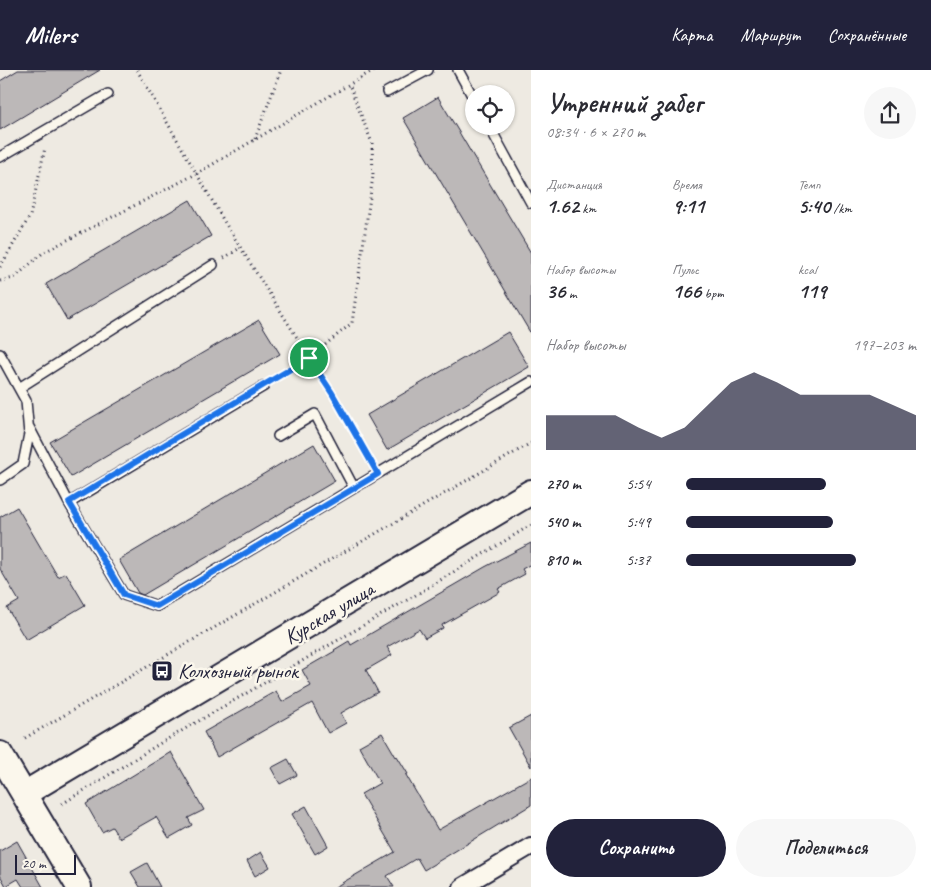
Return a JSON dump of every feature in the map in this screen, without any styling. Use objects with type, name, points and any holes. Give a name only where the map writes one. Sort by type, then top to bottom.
[{"type":"main road","name":"Курская улица","points":[[24,794],[531,492]]},
{"type":"main road","points":[[0,754],[79,887]]},
{"type":"street","points":[[462,887],[531,846]]},
{"type":"lane","points":[[387,92],[428,70]]},
{"type":"lane","points":[[458,70],[466,85]]},
{"type":"lane","points":[[0,157],[108,94]]},
{"type":"lane","points":[[494,135],[531,203]]},
{"type":"lane","points":[[19,388],[213,265]]},
{"type":"lane","points":[[0,354],[26,401],[29,434],[23,464],[0,480]]},
{"type":"lane","points":[[28,425],[69,502],[124,595],[157,606],[531,382]]},
{"type":"lane","points":[[69,502],[264,386]]},
{"type":"lane","points":[[278,436],[315,414],[354,488]]},
{"type":"path","points":[[137,70],[224,223],[332,393],[378,474]]},
{"type":"path","points":[[254,140],[281,70]]},
{"type":"path","points":[[0,281],[14,278],[44,252],[196,174],[374,70]]},
{"type":"path","points":[[264,386],[309,358],[352,323],[373,176],[372,143],[349,84]]},
{"type":"path","points":[[0,267],[30,216],[49,128]]},
{"type":"path","points":[[25,738],[531,443]]},
{"type":"path","points":[[62,804],[142,754],[531,525]]},
{"type":"building","points":[[18,70],[100,70],[0,130],[0,81]]},
{"type":"building","points":[[438,97],[531,253],[531,334],[403,118]]},
{"type":"building","points":[[190,200],[211,236],[67,320],[46,284]]},
{"type":"building","points":[[259,320],[280,354],[71,477],[50,442]]},
{"type":"building","points":[[508,332],[529,367],[387,450],[367,415]]},
{"type":"building","points":[[314,444],[335,481],[143,595],[138,593],[119,560]]},
{"type":"building","points":[[17,507],[58,577],[66,573],[85,605],[26,640],[7,608],[19,601],[0,569],[0,517]]},
{"type":"building","points":[[531,543],[531,564],[522,569],[525,574],[498,589],[500,592],[442,625],[443,628],[425,638],[419,629],[387,647],[392,655],[366,670],[378,692],[341,713],[346,723],[328,733],[312,703],[217,757],[204,732],[276,691],[282,702],[311,686],[302,670],[349,641],[351,645],[485,567]]},
{"type":"building","points":[[531,716],[531,767],[509,728]]},
{"type":"building","points":[[382,733],[408,774],[406,775],[438,830],[531,777],[531,805],[424,870],[417,858],[387,876],[394,887],[335,887],[395,852],[361,794],[380,783],[359,746]]},
{"type":"building","points":[[171,752],[204,810],[188,818],[192,825],[169,838],[156,817],[119,838],[112,827],[102,832],[86,804]]},
{"type":"building","points":[[288,759],[297,775],[280,784],[271,768]]},
{"type":"building","points":[[306,806],[328,846],[315,854],[292,814]]},
{"type":"building","points":[[17,841],[43,887],[23,887],[18,879],[6,886],[0,875],[0,851]]},
{"type":"building","points":[[261,852],[270,867],[255,876],[247,861]]},
{"type":"building","points":[[147,863],[160,887],[140,887],[131,872]]},
{"type":"place","name":"Колхозный рынок","points":[[162,671]]},
{"type":"route","points":[[309,358],[332,393],[378,474],[157,606],[124,595],[69,502],[309,358]]}]
